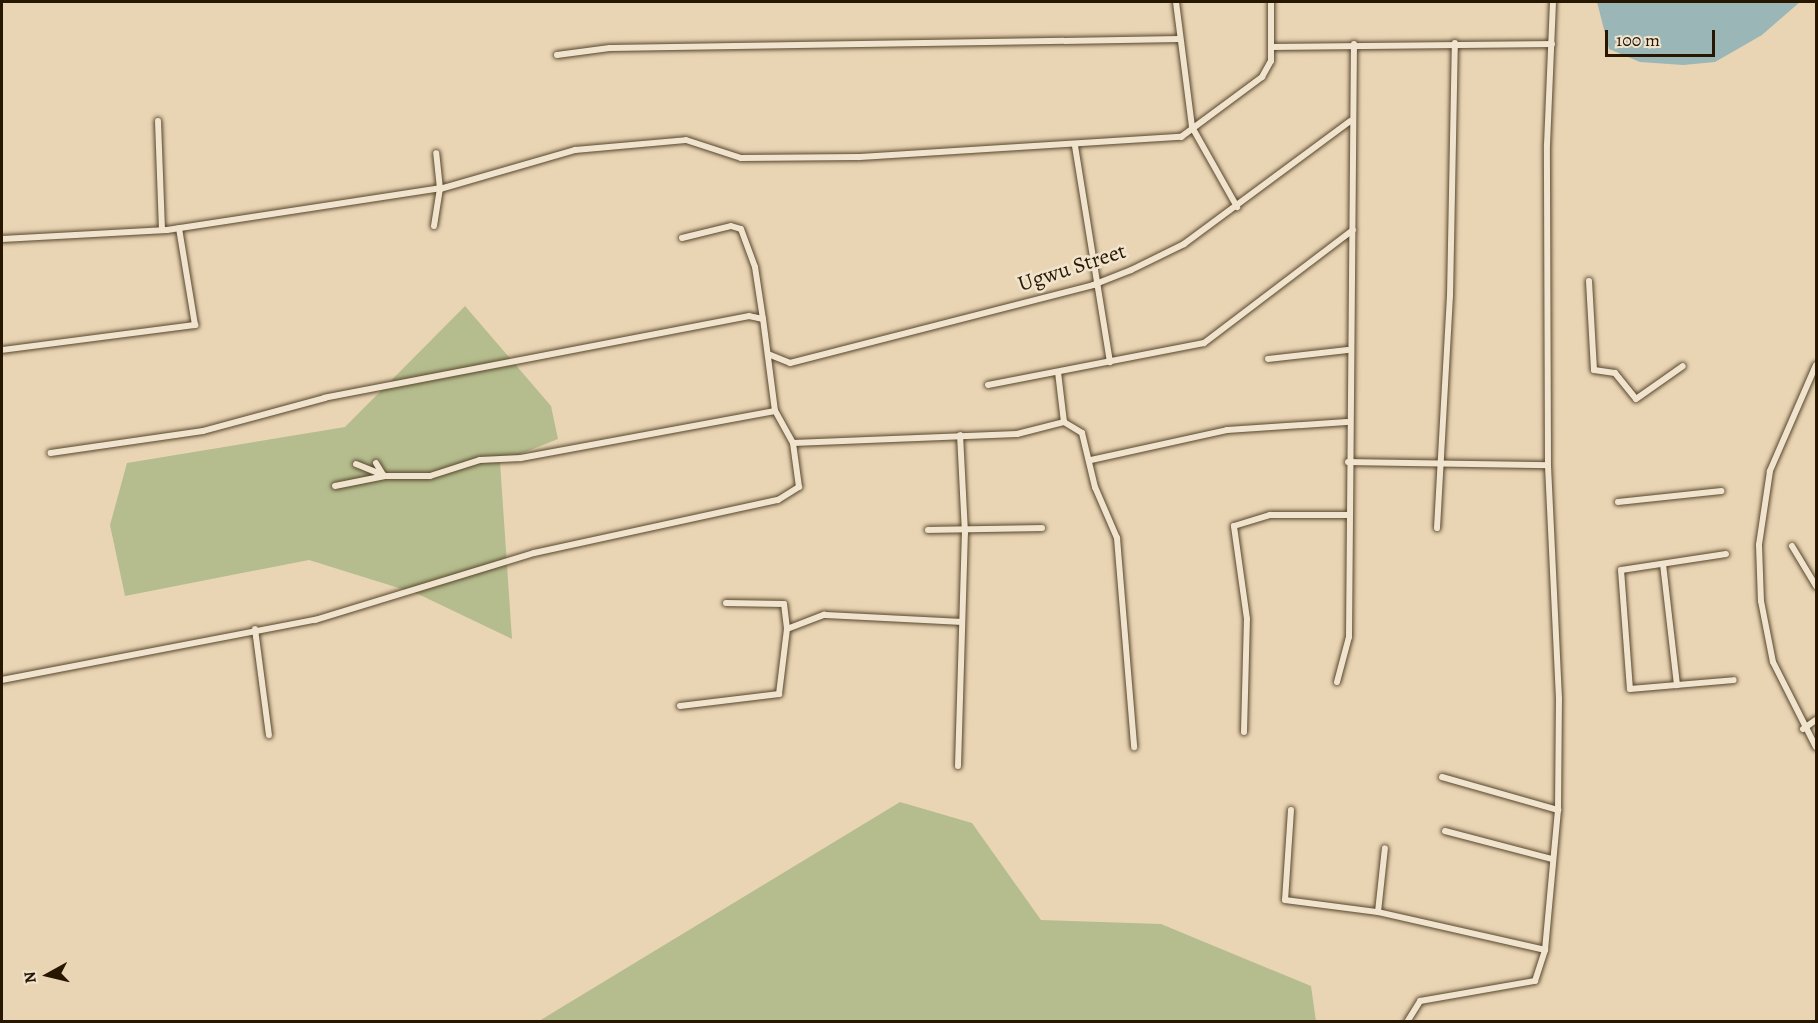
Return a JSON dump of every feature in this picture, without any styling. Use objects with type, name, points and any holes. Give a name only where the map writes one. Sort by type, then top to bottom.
[{"type":"street","points":[[1176,2],[1192,127],[1237,207]]},
{"type":"street","points":[[2,239],[162,230],[440,188],[575,150],[686,141],[741,158],[1075,146],[1181,137],[1262,77],[1272,47],[1271,2]]},
{"type":"street","points":[[1407,1022],[1420,1001],[1535,981],[1545,950],[1558,810],[1559,699],[1548,465],[1553,2]]},
{"type":"street","points":[[557,55],[610,48],[1179,39]]},
{"type":"street","points":[[1437,528],[1442,460],[1455,43]]},
{"type":"street","points":[[1272,47],[1354,44],[1552,44]]},
{"type":"street","points":[[1337,682],[1349,637],[1347,350],[1353,230],[1350,122],[1354,44]]},
{"type":"street","points":[[158,121],[162,230]]},
{"type":"street","name":"Ugwu Street","points":[[768,354],[790,363],[1093,285],[1184,244],[1350,122]]},
{"type":"street","points":[[1075,146],[1093,285],[1110,362]]},
{"type":"street","points":[[434,226],[440,188],[436,153]]},
{"type":"street","points":[[2,680],[255,629],[315,620],[564,546],[790,496],[799,487],[793,443],[774,411],[755,267],[741,229],[731,226],[682,238]]},
{"type":"street","points":[[2,350],[195,325],[179,228]]},
{"type":"street","points":[[987,385],[1204,343],[1353,230]]},
{"type":"street","points":[[1589,281],[1594,370],[1615,373],[1636,399],[1683,366]]},
{"type":"street","points":[[51,453],[202,431],[325,398],[579,345],[749,316],[763,319]]},
{"type":"street","points":[[1268,359],[1347,350]]},
{"type":"street","points":[[1816,365],[1770,471],[1759,545],[1767,637],[1783,689],[1803,729],[1816,747]]},
{"type":"street","points":[[1058,372],[1064,422]]},
{"type":"street","points":[[335,486],[384,474],[430,476],[480,460],[521,458],[774,411]]},
{"type":"street","points":[[793,443],[1042,431],[1064,422]]},
{"type":"street","points":[[1064,422],[1082,433],[1095,487],[1117,538],[1134,747]]},
{"type":"street","points":[[1090,460],[1227,430],[1347,422]]},
{"type":"street","points":[[958,766],[960,622],[965,533],[960,435]]},
{"type":"street","points":[[1348,462],[1442,460],[1548,465]]},
{"type":"street","points":[[376,463],[384,474]]},
{"type":"street","points":[[356,464],[384,474]]},
{"type":"street","points":[[1618,502],[1721,491]]},
{"type":"street","points":[[1244,732],[1247,619],[1234,526],[1270,515],[1348,514]]},
{"type":"street","points":[[928,530],[965,533],[1042,528]]},
{"type":"street","points":[[1792,546],[1816,586]]},
{"type":"street","points":[[1726,554],[1621,570],[1630,689],[1734,680]]},
{"type":"street","points":[[1663,564],[1677,685]]},
{"type":"street","points":[[680,706],[779,694],[787,628],[784,604],[726,603]]},
{"type":"street","points":[[787,628],[824,615],[960,622]]},
{"type":"street","points":[[255,629],[269,735]]},
{"type":"street","points":[[1803,729],[1816,720]]},
{"type":"street","points":[[1442,777],[1558,810]]},
{"type":"street","points":[[1291,810],[1285,900],[1378,912],[1545,950]]},
{"type":"street","points":[[1445,831],[1552,859]]},
{"type":"street","points":[[1378,912],[1385,848]]},
{"type":"green space","points":[[465,306],[551,406],[558,439],[500,462],[512,639],[418,594],[309,560],[125,596],[110,525],[127,463],[345,427]]},
{"type":"green space","points":[[900,802],[972,823],[1041,920],[1161,924],[1311,986],[1316,1021],[539,1021]]},
{"type":"water","points":[[1597,2],[1800,2],[1762,35],[1715,62],[1683,65],[1640,62],[1609,49]]}]
